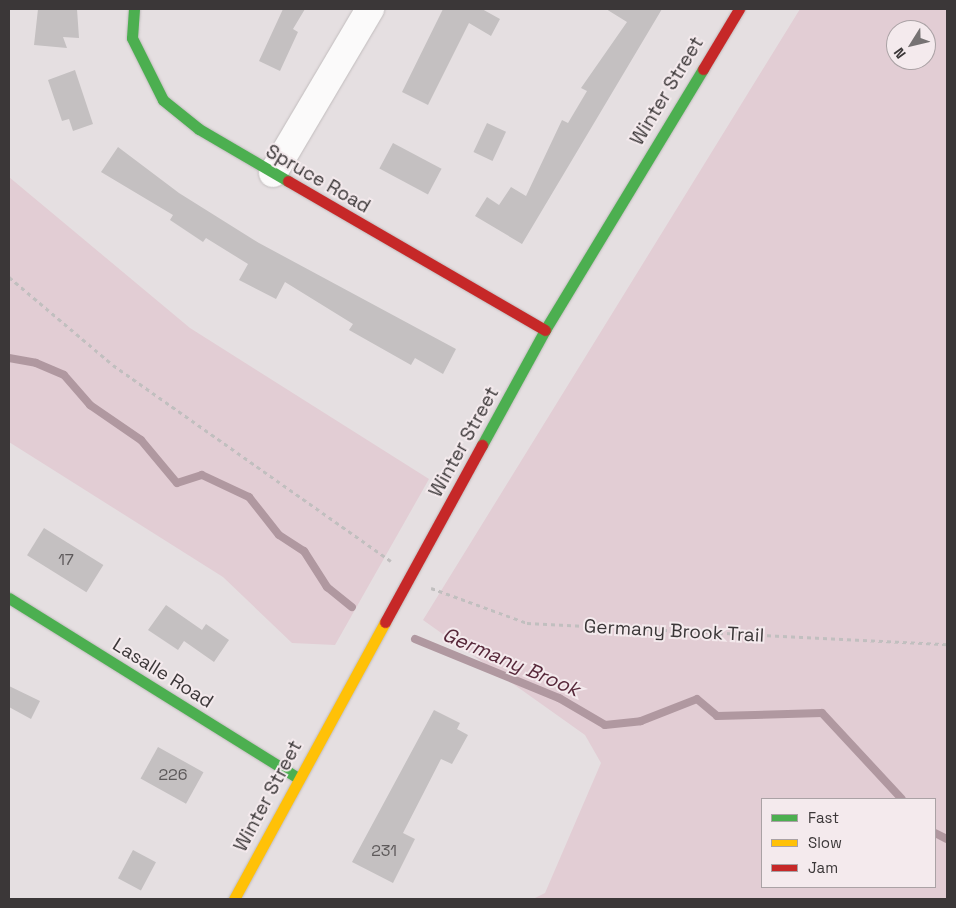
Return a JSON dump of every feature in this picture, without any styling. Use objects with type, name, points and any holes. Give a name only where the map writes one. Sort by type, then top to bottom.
[{"type":"street","name":"Spruce Road","points":[[134,9],[132,38],[163,100],[199,129],[545,330]]},
{"type":"street","points":[[273,173],[370,9]]},
{"type":"street","name":"Winter Street","points":[[234,899],[298,778],[545,330],[739,9]]},
{"type":"street","name":"Lasalle Road","points":[[9,598],[298,778]]},
{"type":"path","name":"Germany Brook Trail","points":[[9,277],[113,365],[409,576],[439,593],[527,623],[947,644]]},
{"type":"shaded area","points":[[800,9],[947,9],[947,899],[533,899],[545,893],[601,763],[585,735],[423,620]]},
{"type":"shaded area","points":[[9,177],[190,328],[429,479],[335,645],[292,643],[223,577],[9,442]]},
{"type":"building","points":[[38,9],[77,9],[79,38],[63,37],[67,48],[34,45]]},
{"type":"building","points":[[283,9],[305,9],[293,29],[298,32],[280,71],[259,61]]},
{"type":"building","points":[[443,9],[482,9],[500,19],[491,36],[469,23],[428,105],[402,92]]},
{"type":"building","points":[[606,9],[662,9],[522,244],[475,216],[487,197],[499,205],[511,187],[526,196],[562,120],[568,123],[587,91],[581,88],[627,22]]},
{"type":"building","points":[[75,70],[93,124],[73,131],[69,119],[62,121],[48,80]]},
{"type":"building","points":[[487,123],[506,132],[493,161],[473,152]]},
{"type":"building","points":[[393,143],[442,169],[428,194],[379,169]]},
{"type":"building","points":[[118,147],[179,193],[259,243],[456,349],[443,374],[415,358],[411,365],[349,330],[353,324],[285,282],[276,299],[239,280],[248,264],[206,238],[203,242],[170,220],[173,215],[101,172]]},
{"type":"building","points":[[44,528],[103,565],[86,592],[27,555]]},
{"type":"building","points":[[166,605],[202,630],[206,624],[229,640],[214,662],[184,641],[178,650],[148,630]]},
{"type":"building","points":[[9,686],[40,701],[31,719],[9,707]]},
{"type":"building","points":[[434,710],[460,723],[457,729],[468,735],[452,764],[441,759],[403,833],[415,839],[393,883],[352,862]]},
{"type":"building","points":[[158,747],[203,772],[186,804],[141,778]]},
{"type":"building","points":[[133,850],[156,862],[141,890],[118,878]]},
{"type":"waterway","name":"Germany Brook","points":[[9,358],[36,363],[64,375],[90,405],[141,440],[177,483],[202,475],[249,497],[279,535],[304,551],[327,587],[352,607]]},
{"type":"waterway","name":"Germany Brook","points":[[415,639],[559,698],[605,725],[641,721],[697,699],[717,716],[822,713],[901,798]]},
{"type":"waterway","name":"Germany Brook","points":[[936,834],[947,839]]},
{"type":"traffic: fast","points":[[134,9],[132,38],[163,100],[199,129],[288,181]]},
{"type":"traffic: fast","points":[[482,445],[545,330],[703,69]]},
{"type":"traffic: fast","points":[[9,598],[298,778]]},
{"type":"traffic: slow","points":[[234,899],[385,622]]},
{"type":"traffic: jam","points":[[703,69],[739,9]]},
{"type":"traffic: jam","points":[[288,181],[545,330]]},
{"type":"traffic: jam","points":[[385,622],[482,445]]}]
